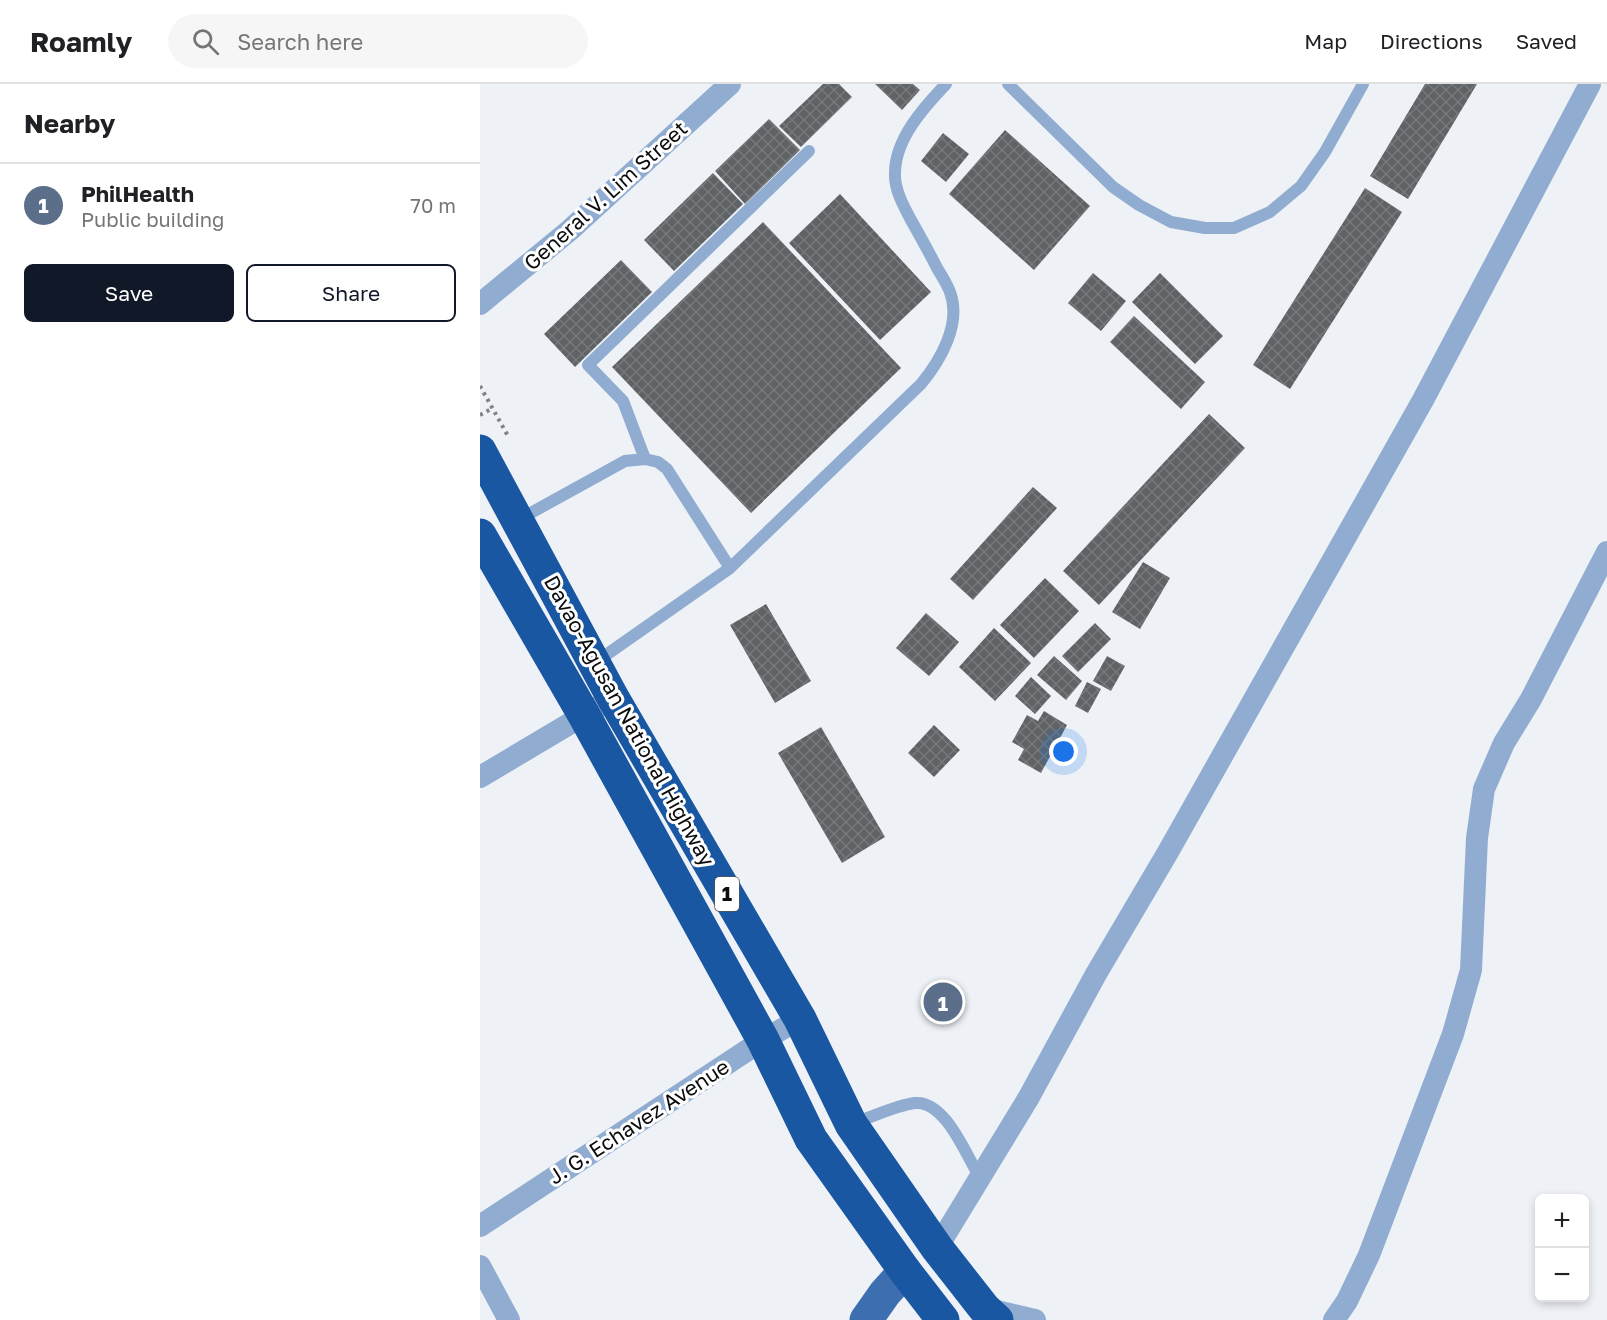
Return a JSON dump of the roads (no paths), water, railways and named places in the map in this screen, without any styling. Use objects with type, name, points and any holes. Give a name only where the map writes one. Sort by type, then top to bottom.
[{"type":"highway","name":"Davao-Agusan National Highway","points":[[480,451],[613,698],[800,1019],[850,1124],[937,1248],[991,1314]]},
{"type":"highway","name":"Davao-Agusan National Highway","points":[[480,535],[584,716],[764,1040],[811,1139],[905,1271],[943,1320]]},
{"type":"highway","points":[[905,1271],[937,1248]]},
{"type":"main road","points":[[866,1320],[885,1293],[905,1271]]},
{"type":"street","name":"General V. Lim Street","points":[[480,304],[570,230],[730,84]]},
{"type":"street","points":[[937,1248],[1029,1097],[1096,974],[1185,822],[1423,400],[1590,84]]},
{"type":"street","points":[[1334,1320],[1347,1301],[1369,1255],[1463,1002],[1471,970],[1477,838],[1484,789],[1504,742],[1531,699],[1607,552]]},
{"type":"street","points":[[480,777],[613,698]]},
{"type":"street","name":"J. G. Echavez Avenue","points":[[480,1226],[764,1040],[800,1019]]},
{"type":"street","points":[[480,1266],[508,1320]]},
{"type":"street","points":[[991,1314],[1035,1320]]},
{"type":"lane","points":[[594,663],[730,568],[932,371],[943,351],[954,308],[950,292],[905,210],[894,174],[908,131],[930,100],[946,84]]},
{"type":"lane","points":[[1008,84],[1113,187],[1138,206],[1171,222],[1205,228],[1234,228],[1270,212],[1301,186],[1325,152],[1364,84]]},
{"type":"lane","points":[[645,459],[623,401],[588,365],[809,151]]},
{"type":"lane","points":[[518,520],[625,461],[645,459],[658,462],[667,469],[730,568]]},
{"type":"lane","points":[[850,1124],[914,1103],[932,1106],[945,1119],[979,1176]]},
{"type":"place","name":"PhilHealth","points":[[943,1002]]}]
